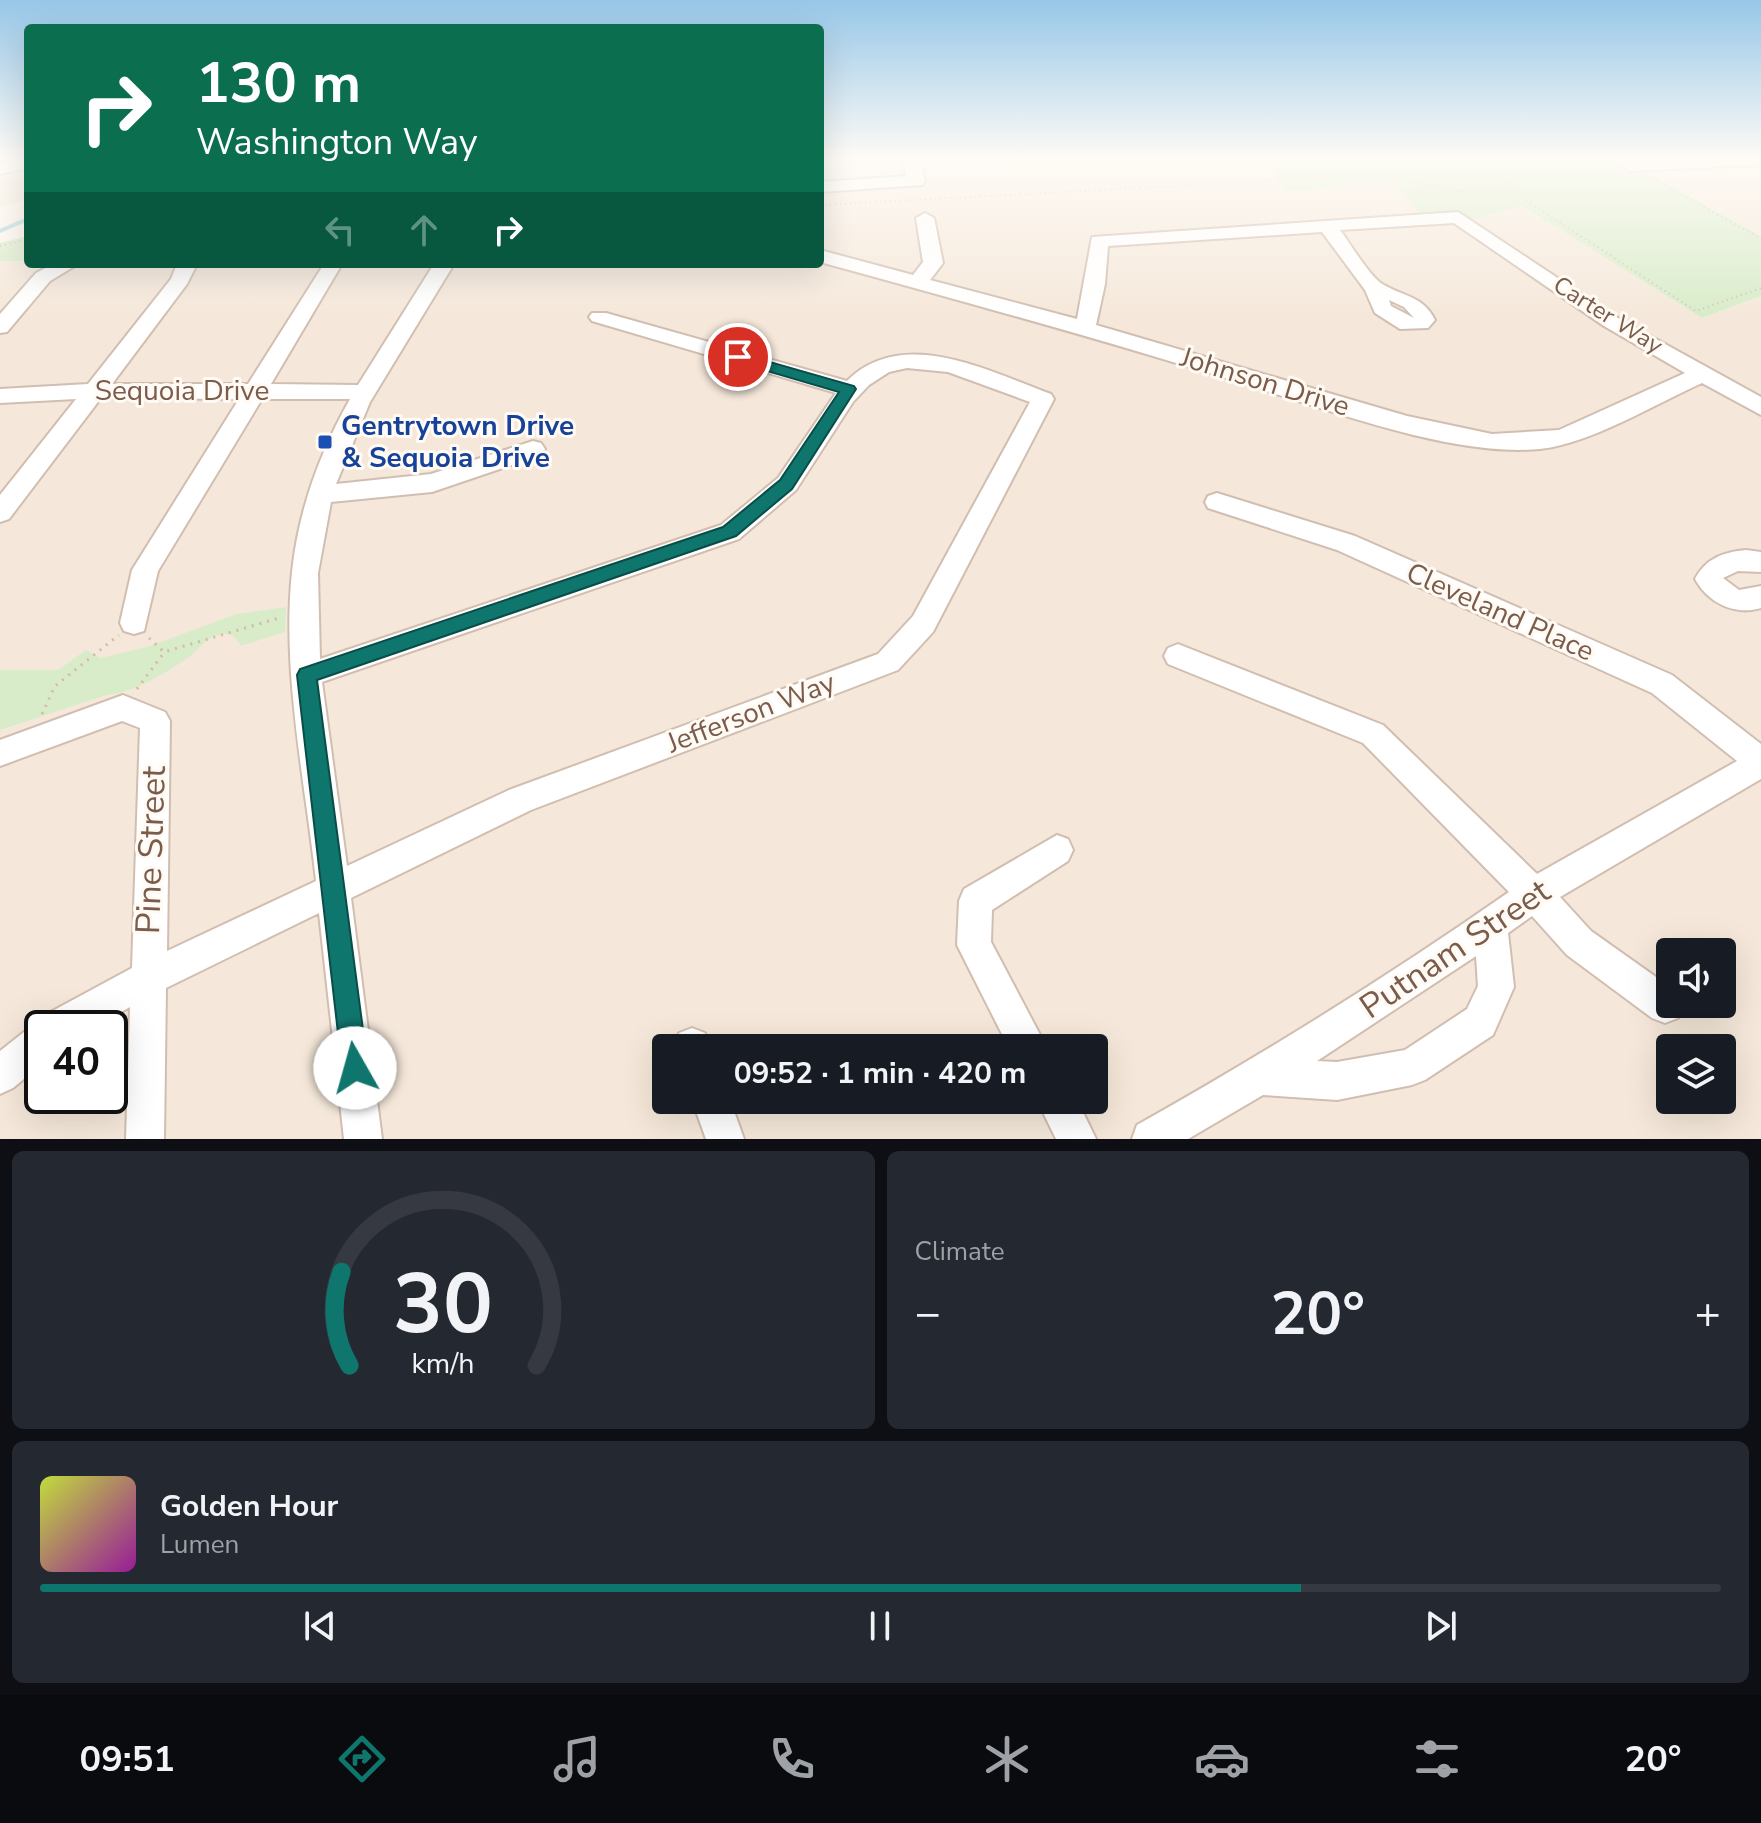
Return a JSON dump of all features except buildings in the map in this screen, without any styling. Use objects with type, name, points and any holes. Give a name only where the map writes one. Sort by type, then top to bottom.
[{"type":"street","name":"Carter Way","points":[[1328,227],[1458,217],[1611,322],[1761,407]]},
{"type":"street","points":[[917,283],[933,263],[925,218]]},
{"type":"street","points":[[1085,328],[1095,284],[1099,241],[1328,227],[1375,289]]},
{"type":"street","name":"Johnson Drive","points":[[824,257],[1085,328],[1406,424],[1492,442],[1564,437],[1705,373]]},
{"type":"street","points":[[0,327],[43,277],[60,268]]},
{"type":"street","points":[[0,513],[180,280],[185,268]]},
{"type":"street","points":[[134,623],[145,570],[331,268]]},
{"type":"street","points":[[363,1139],[307,675],[304,578],[320,494],[339,438],[442,268]]},
{"type":"street","points":[[307,675],[730,532],[786,485],[848,389],[599,317]]},
{"type":"street","name":"Jefferson Way","points":[[90,1010],[146,979],[333,887],[520,800],[888,662],[923,624],[1043,399],[937,363],[899,362],[872,372],[848,389]]},
{"type":"street","name":"Sequoia Drive","points":[[0,396],[95,391],[364,392]]},
{"type":"street","points":[[320,494],[432,483],[533,449]]},
{"type":"street","name":"Cleveland Place","points":[[1217,502],[1346,543],[1662,684],[1761,762]]},
{"type":"street","points":[[1761,562],[1747,559],[1731,562],[1711,572],[1708,579],[1725,596],[1739,602],[1761,597]]},
{"type":"street","points":[[1178,656],[1373,734],[1579,943],[1656,999]]},
{"type":"street","points":[[0,753],[123,708]]},
{"type":"street","name":"Pine Street","points":[[123,708],[155,721],[146,979],[145,1139]]},
{"type":"street","name":"Putnam Street","points":[[1151,1139],[1260,1076],[1421,975],[1534,894],[1761,762]]},
{"type":"street","points":[[1022,1034],[974,945],[976,901],[1057,850]]},
{"type":"street","points":[[1260,1076],[1337,1081],[1412,1067],[1446,1045],[1480,1022],[1496,987],[1490,925]]},
{"type":"street","points":[[0,1075],[24,1056]]},
{"type":"street","points":[[716,1114],[725,1139]]},
{"type":"street","points":[[1064,1114],[1077,1139]]},
{"type":"path","points":[[919,210],[925,218]]},
{"type":"path","points":[[1543,210],[1696,311],[1761,288]]},
{"type":"path","points":[[1709,210],[1761,239]]},
{"type":"path","points":[[0,246],[24,240]]},
{"type":"path","points":[[123,708],[164,652],[305,611]]},
{"type":"path","points":[[29,742],[55,686],[134,623],[164,652]]},
{"type":"shaded area","points":[[824,210],[1445,210],[1466,222],[1507,210],[1529,210],[1702,318],[1761,296],[1761,1139],[0,1139],[0,254],[24,253],[24,268],[824,268]]},
{"type":"shaded area","points":[[1714,210],[1761,210],[1761,236]]},
{"type":"green space","points":[[1418,210],[1507,210],[1466,222],[1426,220]]},
{"type":"green space","points":[[1529,210],[1714,210],[1761,236],[1761,296],[1702,318]]},
{"type":"green space","points":[[24,237],[24,261],[0,261],[0,243]]},
{"type":"green space","points":[[286,607],[285,632],[241,646],[230,635],[214,636],[191,656],[138,687],[0,730],[0,670],[58,670],[86,650],[100,658],[147,647],[237,614]]},
{"type":"waterway","points":[[0,231],[24,221]]},
{"type":"place","name":"Gentrytown Drive & Sequoia Drive","points":[[325,442]]},
{"type":"route","points":[[355,1068],[307,675],[730,532],[786,485],[848,389],[738,357]]}]
